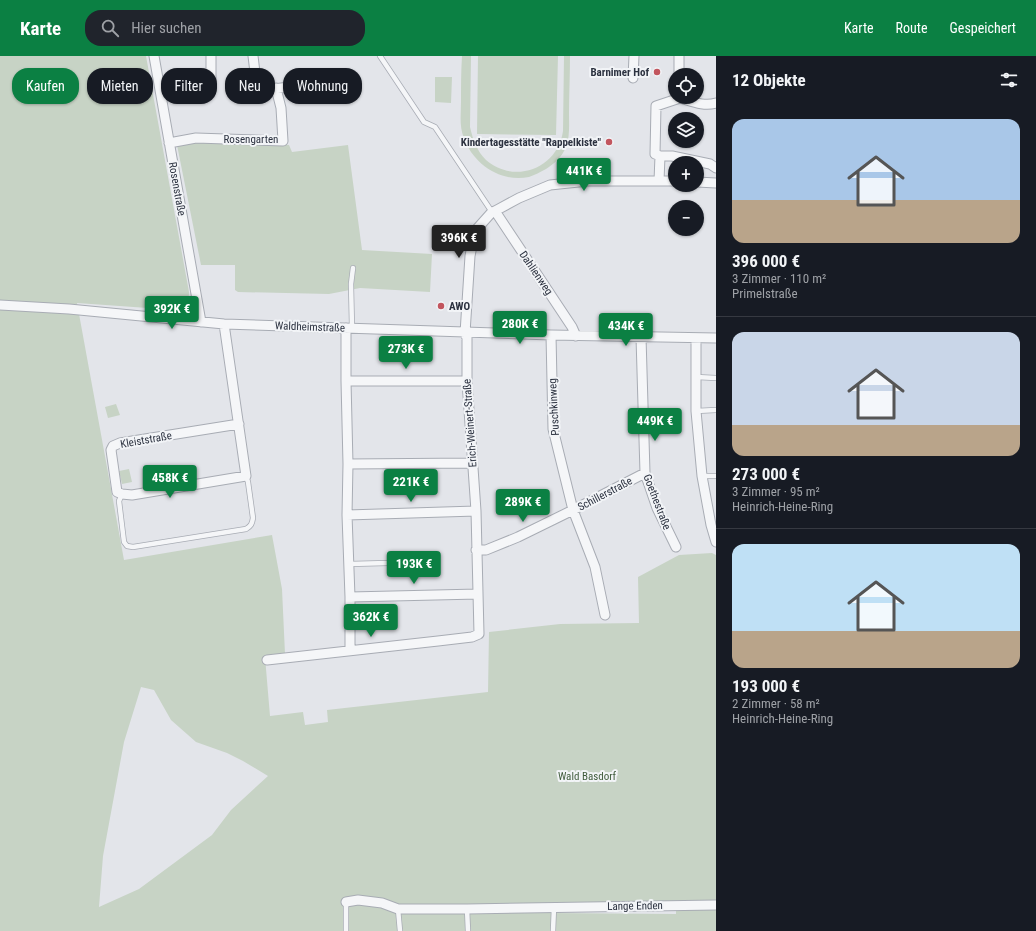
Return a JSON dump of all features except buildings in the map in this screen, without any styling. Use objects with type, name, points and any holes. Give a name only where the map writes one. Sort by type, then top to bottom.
[{"type":"street","name":"Rosenstraße","points":[[154,56],[201,322]]},
{"type":"street","points":[[211,56],[211,68]]},
{"type":"street","points":[[253,56],[257,89],[266,90],[283,87]]},
{"type":"street","points":[[633,78],[634,56]]},
{"type":"street","points":[[679,56],[680,68]]},
{"type":"street","name":"Rosengarten","points":[[169,143],[196,138],[283,141],[281,108],[276,88]]},
{"type":"street","points":[[668,102],[656,106],[655,154],[714,165]]},
{"type":"street","points":[[700,104],[710,105],[716,103]]},
{"type":"street","points":[[659,181],[660,156]]},
{"type":"street","points":[[493,211],[550,185],[588,181],[668,181]]},
{"type":"street","points":[[704,182],[716,183]]},
{"type":"street","name":"Erich-Weinert-Straße","points":[[350,650],[472,637],[479,634],[476,511],[467,381],[467,338],[465,333],[470,256],[475,231],[493,211]]},
{"type":"street","name":"Dahlienweg","points":[[493,211],[572,327],[576,336]]},
{"type":"street","name":"Waldheimstraße","points":[[0,305],[69,309],[224,324],[465,333],[716,338]]},
{"type":"street","points":[[122,494],[132,495],[246,476],[224,324]]},
{"type":"street","points":[[267,660],[350,650],[346,381],[349,328]]},
{"type":"street","name":"Puschkinweg","points":[[551,335],[553,429],[573,510],[595,567],[605,615]]},
{"type":"street","name":"Goethestraße","points":[[641,337],[645,473],[657,508],[676,547]]},
{"type":"street","points":[[696,338],[696,411],[702,476],[714,524],[716,542]]},
{"type":"street","points":[[346,381],[467,381]]},
{"type":"street","name":"Kleiststraße","points":[[122,494],[118,492],[112,450],[113,446],[120,443],[239,424]]},
{"type":"street","points":[[348,464],[472,463]]},
{"type":"street","name":"Schillerstraße","points":[[476,550],[486,550],[518,537],[645,473]]},
{"type":"street","points":[[347,515],[476,511]]},
{"type":"street","points":[[350,597],[478,594]]},
{"type":"street","name":"Lange Enden","points":[[346,902],[358,900],[382,903],[398,909],[716,905]]},
{"type":"lane","points":[[380,56],[424,122],[435,127],[493,211]]},
{"type":"lane","points":[[349,328],[353,268]]},
{"type":"lane","points":[[696,376],[716,378]]},
{"type":"lane","points":[[696,411],[716,410]]},
{"type":"lane","points":[[122,494],[119,501],[124,542],[127,546],[133,547],[246,529],[252,523],[253,518],[246,476]]},
{"type":"lane","points":[[702,476],[716,476]]},
{"type":"lane","points":[[349,564],[388,563]]},
{"type":"lane","points":[[346,902],[346,931]]},
{"type":"lane","points":[[553,931],[554,907]]},
{"type":"lane","points":[[398,909],[400,931]]},
{"type":"lane","points":[[467,909],[468,931]]},
{"type":"green space","name":"Wald Basdorf","points":[[0,56],[146,56],[148,68],[87,68],[87,104],[153,104],[153,94],[189,292],[185,306],[176,310],[77,303],[124,560],[272,535],[282,589],[285,654],[265,657],[270,716],[303,712],[305,725],[328,722],[327,710],[488,692],[489,632],[560,624],[639,623],[638,577],[679,555],[712,553],[716,555],[716,931],[0,931]],"holes":[[[141,687],[154,690],[171,720],[196,742],[227,753],[268,776],[231,810],[212,835],[139,889],[99,907],[103,856],[124,742]],[[676,905],[676,914],[550,913],[549,906]]]},
{"type":"green space","points":[[462,56],[471,56],[470,127],[478,149],[486,160],[497,167],[510,171],[522,172],[534,169],[544,163],[553,155],[559,144],[563,131],[564,56],[570,56],[568,139],[564,151],[555,162],[546,169],[529,177],[519,178],[508,177],[489,170],[474,156],[462,134]]},
{"type":"green space","points":[[478,56],[558,56],[556,135],[477,134]]},
{"type":"green space","points":[[435,77],[452,77],[451,103],[435,102]]},
{"type":"green space","points":[[209,140],[289,145],[292,152],[348,145],[362,250],[432,254],[430,292],[360,288],[329,294],[238,292],[235,290],[235,265],[201,265],[177,145]]},
{"type":"green space","points":[[116,404],[120,415],[108,418],[105,407]]},
{"type":"green space","points":[[129,469],[132,482],[122,484],[119,471]]},
{"type":"place","name":"Barnimer Hof","points":[[657,72]]},
{"type":"place","name":"Kindertagesstätte \"Rappelkiste\"","points":[[609,142]]},
{"type":"place","name":"AWO","points":[[441,306]]}]
